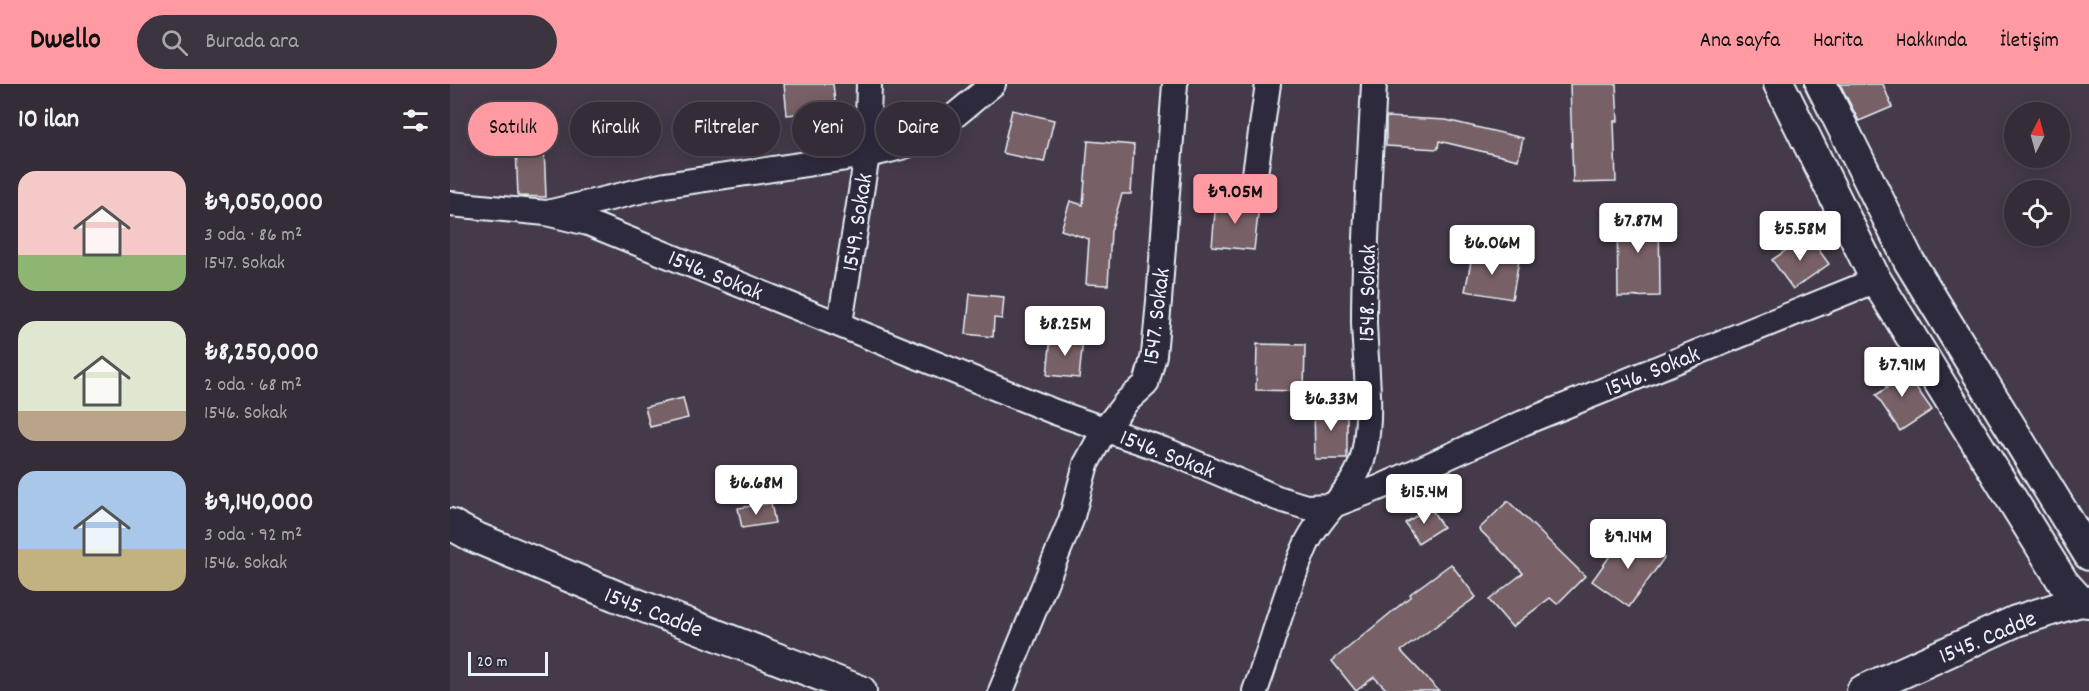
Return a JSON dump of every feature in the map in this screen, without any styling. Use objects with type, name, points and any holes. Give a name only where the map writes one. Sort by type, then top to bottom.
[{"type":"street","name":"1549. Sokak","points":[[840,323],[867,155],[869,84]]},
{"type":"street","points":[[546,213],[665,184],[867,155],[917,141],[993,84]]},
{"type":"street","name":"1547. Sokak","points":[[1001,691],[1071,520],[1086,464],[1104,429],[1127,401],[1146,384],[1154,355],[1175,84]]},
{"type":"street","points":[[1255,174],[1268,84]]},
{"type":"street","name":"1548. Sokak","points":[[1255,691],[1294,573],[1307,542],[1331,506],[1358,473],[1364,453],[1368,410],[1365,273],[1374,84]]},
{"type":"street","points":[[1779,84],[1876,280],[2062,582],[2085,602]]},
{"type":"street","points":[[1821,84],[1909,261],[2089,555]]},
{"type":"street","name":"1546. Sokak","points":[[450,204],[546,213],[588,224],[1104,429],[1170,452],[1278,498],[1306,507],[1331,506],[1381,487],[1523,423],[1876,280]]},
{"type":"street","name":"1545. Cadde","points":[[450,524],[472,536],[615,596],[861,691]]},
{"type":"street","name":"1545. Cadde","points":[[1862,691],[2016,621],[2085,602]]},
{"type":"building","points":[[784,84],[833,84],[835,102],[792,102],[792,114],[787,115]]},
{"type":"building","points":[[1570,84],[1616,84],[1618,121],[1614,121],[1616,182],[1573,183]]},
{"type":"building","points":[[1840,84],[1883,84],[1892,107],[1859,121]]},
{"type":"building","points":[[1012,110],[1054,120],[1044,162],[1002,153]]},
{"type":"building","points":[[1386,117],[1446,120],[1523,138],[1518,160],[1439,141],[1438,149],[1386,146]]},
{"type":"building","points":[[1088,141],[1134,145],[1131,194],[1122,194],[1111,231],[1108,285],[1086,284],[1089,239],[1061,230],[1070,201],[1083,205]]},
{"type":"building","points":[[516,156],[544,156],[546,197],[518,196]]},
{"type":"building","points":[[1216,201],[1259,205],[1254,250],[1212,246]]},
{"type":"building","points":[[1617,212],[1659,212],[1660,296],[1618,297]]},
{"type":"building","points":[[1808,235],[1829,264],[1793,289],[1772,260]]},
{"type":"building","points":[[1473,252],[1519,260],[1512,299],[1465,291]]},
{"type":"building","points":[[970,294],[1004,297],[1002,319],[994,318],[993,337],[966,334]]},
{"type":"building","points":[[1051,336],[1083,339],[1079,378],[1047,375]]},
{"type":"building","points":[[1257,344],[1305,345],[1304,391],[1256,390]]},
{"type":"building","points":[[1900,364],[1932,410],[1900,431],[1876,395],[1887,388],[1880,377]]},
{"type":"building","points":[[683,398],[688,418],[650,427],[645,407]]},
{"type":"building","points":[[1347,404],[1347,459],[1315,459],[1314,405]]},
{"type":"building","points":[[1508,501],[1585,576],[1557,604],[1550,598],[1512,627],[1489,600],[1523,573],[1479,529]]},
{"type":"building","points":[[771,503],[775,523],[742,528],[738,508]]},
{"type":"building","points":[[1430,507],[1443,527],[1418,543],[1405,523]]},
{"type":"building","points":[[1627,532],[1664,558],[1629,607],[1592,581]]},
{"type":"building","points":[[1451,564],[1476,597],[1401,651],[1439,691],[1388,691],[1374,677],[1356,691],[1332,661],[1411,596],[1410,594]]}]
